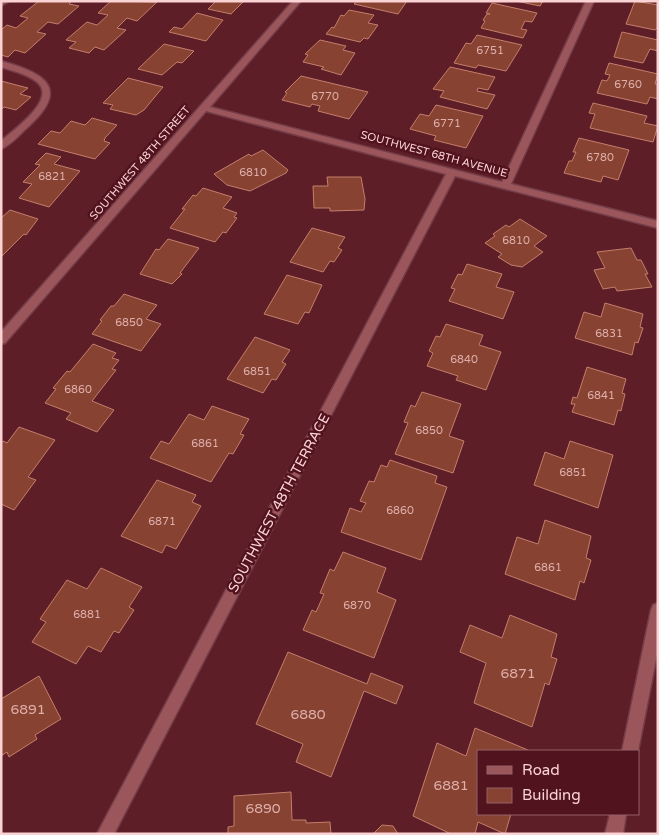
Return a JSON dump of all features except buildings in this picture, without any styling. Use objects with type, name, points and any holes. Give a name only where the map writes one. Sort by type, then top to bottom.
[{"type":"street","points":[[1,4],[5,1]]},
{"type":"street","name":"SOUTHWEST 48TH STREET","points":[[1,340],[297,1]]},
{"type":"street","points":[[505,186],[590,1]]},
{"type":"street","points":[[1,64],[33,75],[45,84],[48,98],[1,146]]},
{"type":"street","name":"SOUTHWEST 68TH AVENUE","points":[[204,108],[658,224]]},
{"type":"street","name":"SOUTHWEST 48TH TERRACE","points":[[106,834],[452,172]]},
{"type":"street","points":[[630,750],[658,610]]},
{"type":"street","points":[[614,834],[618,815]]}]
